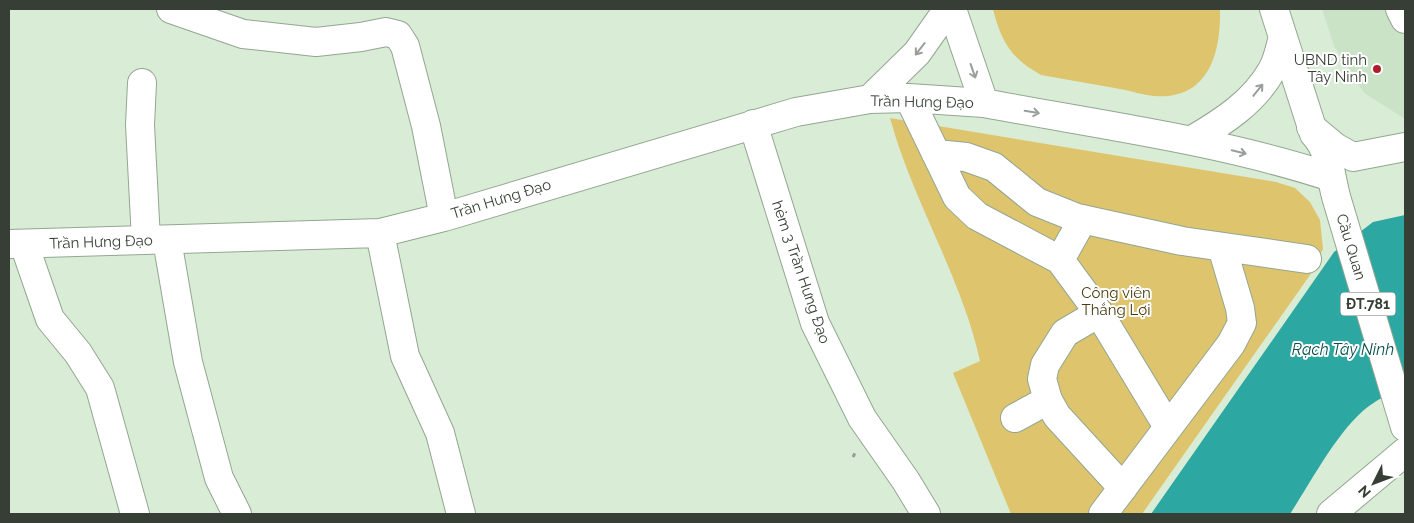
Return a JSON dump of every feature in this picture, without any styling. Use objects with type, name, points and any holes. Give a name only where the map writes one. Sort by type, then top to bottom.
[{"type":"street","points":[[156,9],[156,11],[165,9]]},
{"type":"street","points":[[171,9],[181,10],[243,34],[298,41],[361,37],[386,32],[398,35],[405,46],[426,126],[444,217]]},
{"type":"street","points":[[870,99],[917,53],[950,9]]},
{"type":"street","name":"Trần Hưng Đạo","points":[[950,9],[984,103]]},
{"type":"street","name":"Cầu Quan","points":[[1274,9],[1313,131],[1312,146],[1321,170],[1333,186],[1402,418]]},
{"type":"street","points":[[1400,9],[1405,19]]},
{"type":"street","points":[[1192,140],[1218,125],[1257,92],[1273,69],[1283,37]]},
{"type":"street","points":[[142,83],[140,125],[156,240],[219,478],[237,514]]},
{"type":"street","points":[[909,98],[957,197],[978,216],[1060,260],[1099,312],[1168,427]]},
{"type":"street","name":"Trần Hưng Đạo","points":[[17,244],[380,233],[444,217],[796,112],[870,99],[909,98],[984,103],[1192,140],[1299,166],[1333,186]]},
{"type":"street","name":"hẻm 3 Trần Hưng Đạo","points":[[753,124],[815,324],[862,418],[906,481],[926,514]]},
{"type":"street","points":[[1313,131],[1353,157],[1405,147]]},
{"type":"street","points":[[936,154],[966,157],[994,167],[1037,202],[1083,219],[1182,241],[1308,260]]},
{"type":"street","points":[[1333,186],[1353,157]]},
{"type":"street","points":[[1060,260],[1083,219]]},
{"type":"street","points":[[380,233],[405,356],[440,434],[461,514]]},
{"type":"street","points":[[17,244],[50,320],[82,359],[100,388],[135,514]]},
{"type":"street","points":[[1103,514],[1230,344],[1242,322],[1240,308],[1222,247]]},
{"type":"street","points":[[1099,312],[1065,333],[1045,365],[1042,379],[1048,400],[1057,416],[1122,488]]},
{"type":"street","points":[[1015,418],[1048,400]]},
{"type":"street","points":[[1332,514],[1405,452]]},
{"type":"shaded area","name":"UBND tỉnh Tây Ninh","points":[[1322,9],[1405,9],[1405,119],[1364,93],[1334,46]]},
{"type":"green space","points":[[993,9],[1220,9],[1220,26],[1214,57],[1208,70],[1199,82],[1188,90],[1173,95],[1154,96],[1041,75],[1022,62],[1009,48],[1000,31]]},
{"type":"green space","name":"Công viên Thắng Lợi","points":[[890,118],[1276,182],[1295,188],[1310,202],[1320,220],[1323,249],[1310,275],[1142,514],[1011,514],[953,373],[980,361],[972,330],[950,270],[911,180]]},
{"type":"water","name":"Rạch Tây Ninh","points":[[1405,215],[1405,385],[1369,406],[1347,428],[1326,456],[1290,514],[1151,514],[1334,252],[1373,222]]},
{"type":"place","name":"UBND tỉnh Tây Ninh","points":[[1377,69]]}]
